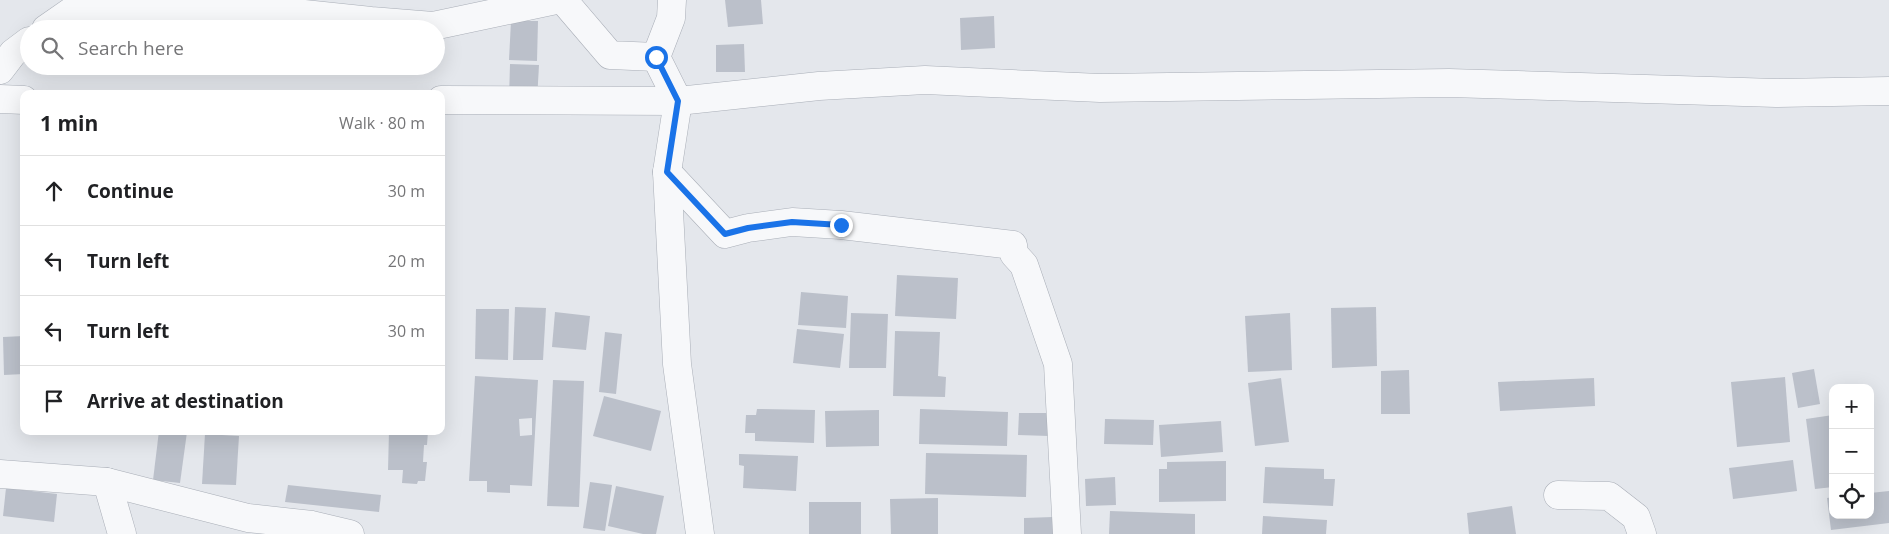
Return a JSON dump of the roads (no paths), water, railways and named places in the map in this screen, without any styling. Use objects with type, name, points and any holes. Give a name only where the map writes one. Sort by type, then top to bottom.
[{"type":"street","points":[[445,23],[556,0]]},
{"type":"street","points":[[563,0],[610,55],[656,57]]},
{"type":"street","points":[[672,0],[671,18],[656,57],[678,101],[667,172],[677,364],[700,534]]},
{"type":"street","points":[[59,20],[78,6],[267,10],[362,20]]},
{"type":"street","points":[[0,70],[13,53],[20,48]]},
{"type":"street","points":[[445,100],[678,101],[820,86],[925,80],[1100,88],[1449,83],[1776,93],[1889,91]]},
{"type":"street","points":[[0,99],[20,100]]},
{"type":"street","points":[[667,172],[725,234],[748,228],[792,222],[841,225],[1014,245],[1014,254],[1024,265],[1058,364],[1067,534]]},
{"type":"street","points":[[0,474],[107,482],[248,518],[312,525],[350,534]]},
{"type":"street","points":[[107,482],[122,534]]},
{"type":"street","points":[[1558,495],[1609,496],[1636,517],[1642,534]]}]
